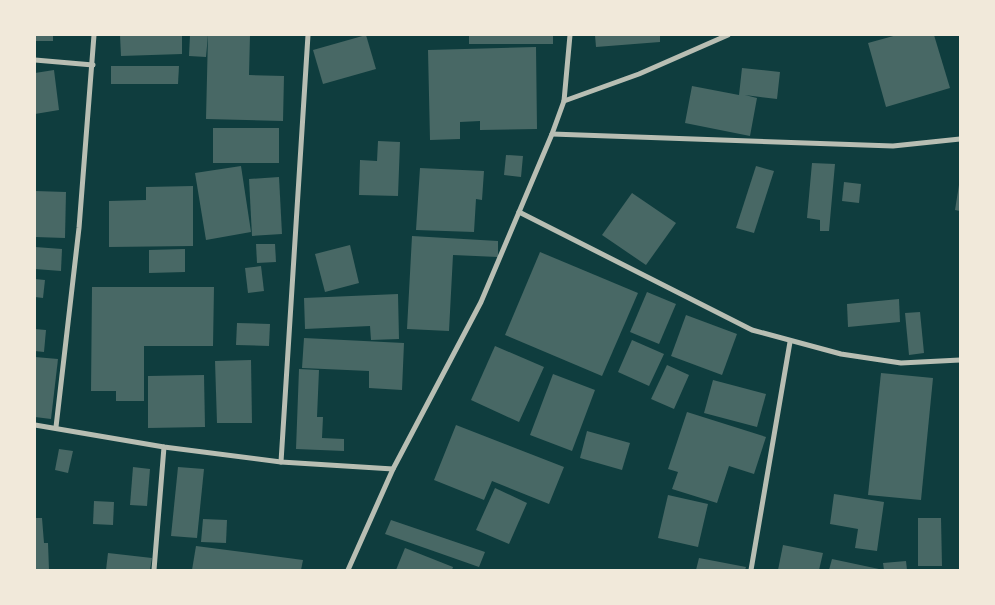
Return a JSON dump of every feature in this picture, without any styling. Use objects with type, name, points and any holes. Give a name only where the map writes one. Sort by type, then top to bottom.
[{"type":"street","points":[[56,427],[79,228],[94,35]]},
{"type":"street","points":[[281,462],[308,35]]},
{"type":"street","points":[[348,570],[393,469],[481,302],[552,134],[564,101],[570,35]]},
{"type":"street","points":[[564,101],[639,74],[728,35]]},
{"type":"street","points":[[35,60],[92,65]]},
{"type":"street","points":[[552,134],[892,146],[960,139]]},
{"type":"street","points":[[519,212],[752,330],[790,342],[841,354],[901,363],[960,360]]},
{"type":"street","points":[[751,570],[790,342]]},
{"type":"street","points":[[35,425],[56,427],[164,447],[281,462],[393,469]]},
{"type":"street","points":[[154,570],[164,447]]},
{"type":"building","points":[[35,35],[53,35],[53,41],[35,41]]},
{"type":"building","points":[[120,35],[182,35],[182,54],[121,56]]},
{"type":"building","points":[[190,35],[208,35],[206,57],[189,56]]},
{"type":"building","points":[[208,35],[250,35],[249,75],[284,76],[283,121],[206,119]]},
{"type":"building","points":[[366,35],[376,69],[323,84],[313,50]]},
{"type":"building","points":[[469,35],[553,35],[553,44],[469,44]]},
{"type":"building","points":[[595,35],[660,35],[660,42],[596,47]]},
{"type":"building","points":[[897,35],[934,35],[950,88],[886,107],[868,43]]},
{"type":"building","points":[[536,47],[537,129],[480,130],[480,121],[460,122],[460,139],[430,140],[428,50]]},
{"type":"building","points":[[111,66],[179,66],[178,84],[111,84]]},
{"type":"building","points":[[742,68],[780,72],[777,99],[745,95],[757,98],[750,136],[685,123],[692,86],[739,95]]},
{"type":"building","points":[[54,70],[59,110],[35,114],[35,73]]},
{"type":"building","points":[[213,128],[279,128],[279,163],[213,163]]},
{"type":"building","points":[[378,141],[400,142],[398,196],[359,195],[360,160],[377,161]]},
{"type":"building","points":[[506,155],[523,156],[521,177],[504,175]]},
{"type":"building","points":[[812,163],[835,164],[829,231],[820,231],[820,220],[807,218]]},
{"type":"building","points":[[241,166],[251,232],[206,240],[195,173]]},
{"type":"building","points":[[756,166],[774,171],[754,233],[736,228]]},
{"type":"building","points":[[420,168],[484,171],[482,200],[476,199],[474,232],[416,230]]},
{"type":"building","points":[[279,177],[282,234],[252,236],[249,179]]},
{"type":"building","points":[[844,182],[861,184],[859,203],[842,201]]},
{"type":"building","points":[[960,185],[960,211],[955,210]]},
{"type":"building","points":[[193,186],[193,246],[109,247],[109,201],[146,200],[146,187]]},
{"type":"building","points":[[35,191],[66,192],[65,238],[35,237]]},
{"type":"building","points":[[632,193],[676,223],[646,265],[602,235]]},
{"type":"building","points":[[412,236],[498,241],[498,257],[453,255],[449,331],[407,329]]},
{"type":"building","points":[[256,244],[275,244],[276,262],[257,263]]},
{"type":"building","points":[[350,245],[359,283],[325,292],[315,254]]},
{"type":"building","points":[[35,247],[62,249],[61,271],[35,269]]},
{"type":"building","points":[[185,249],[185,272],[149,273],[149,250]]},
{"type":"building","points":[[540,252],[638,293],[602,376],[505,335]]},
{"type":"building","points":[[261,266],[264,291],[248,293],[245,268]]},
{"type":"building","points":[[35,279],[45,280],[43,298],[35,297]]},
{"type":"building","points":[[92,287],[214,287],[213,346],[144,346],[144,401],[116,401],[116,391],[91,391]]},
{"type":"building","points":[[647,292],[676,304],[659,344],[630,332]]},
{"type":"building","points":[[398,294],[399,339],[371,340],[370,326],[305,329],[304,298]]},
{"type":"building","points":[[899,299],[900,322],[848,327],[847,304]]},
{"type":"building","points":[[920,312],[924,353],[909,355],[905,313]]},
{"type":"building","points":[[686,315],[737,334],[722,375],[671,356]]},
{"type":"building","points":[[237,323],[270,324],[269,346],[236,345]]},
{"type":"building","points":[[35,329],[46,330],[44,352],[35,351]]},
{"type":"building","points":[[304,338],[404,343],[402,390],[369,388],[369,371],[302,368]]},
{"type":"building","points":[[632,340],[664,354],[649,386],[618,372]]},
{"type":"building","points":[[495,346],[544,367],[519,422],[471,400]]},
{"type":"building","points":[[35,357],[58,359],[51,419],[35,417]]},
{"type":"building","points":[[251,360],[252,423],[217,423],[215,361]]},
{"type":"building","points":[[667,365],[689,375],[674,409],[651,399]]},
{"type":"building","points":[[299,369],[319,370],[317,417],[323,417],[322,438],[344,439],[344,451],[296,449]]},
{"type":"building","points":[[881,373],[933,378],[921,500],[868,495]]},
{"type":"building","points":[[553,374],[595,390],[572,451],[530,435]]},
{"type":"building","points":[[204,375],[205,427],[148,428],[148,376]]},
{"type":"building","points":[[713,380],[766,394],[757,427],[704,413]]},
{"type":"building","points":[[687,412],[766,437],[754,474],[729,466],[717,503],[672,489],[678,472],[668,469]]},
{"type":"building","points":[[456,425],[564,467],[549,504],[492,481],[484,500],[434,480]]},
{"type":"building","points":[[587,431],[630,443],[622,470],[580,458]]},
{"type":"building","points":[[59,449],[73,451],[68,473],[55,470]]},
{"type":"building","points":[[133,467],[150,469],[147,506],[130,505]]},
{"type":"building","points":[[178,467],[204,469],[197,538],[171,536]]},
{"type":"building","points":[[495,488],[527,503],[509,544],[476,530]]},
{"type":"building","points":[[834,494],[884,502],[877,551],[855,548],[858,529],[830,524]]},
{"type":"building","points":[[668,495],[708,504],[698,547],[658,538]]},
{"type":"building","points":[[94,501],[114,502],[113,525],[93,524]]},
{"type":"building","points":[[35,518],[42,518],[44,543],[48,543],[49,570],[35,570]]},
{"type":"building","points":[[918,518],[941,518],[942,566],[918,566]]},
{"type":"building","points":[[203,519],[227,520],[226,543],[201,542]]},
{"type":"building","points":[[391,520],[485,552],[479,567],[385,534]]},
{"type":"building","points":[[783,545],[823,553],[819,570],[778,570]]},
{"type":"building","points":[[196,546],[303,560],[301,570],[192,570]]},
{"type":"building","points":[[405,548],[453,567],[452,570],[396,570]]},
{"type":"building","points":[[108,553],[152,558],[150,570],[106,570]]},
{"type":"building","points":[[699,558],[746,567],[745,570],[696,570]]},
{"type":"building","points":[[832,559],[879,569],[879,570],[829,570]]},
{"type":"building","points":[[906,561],[907,570],[884,570],[883,563]]}]
